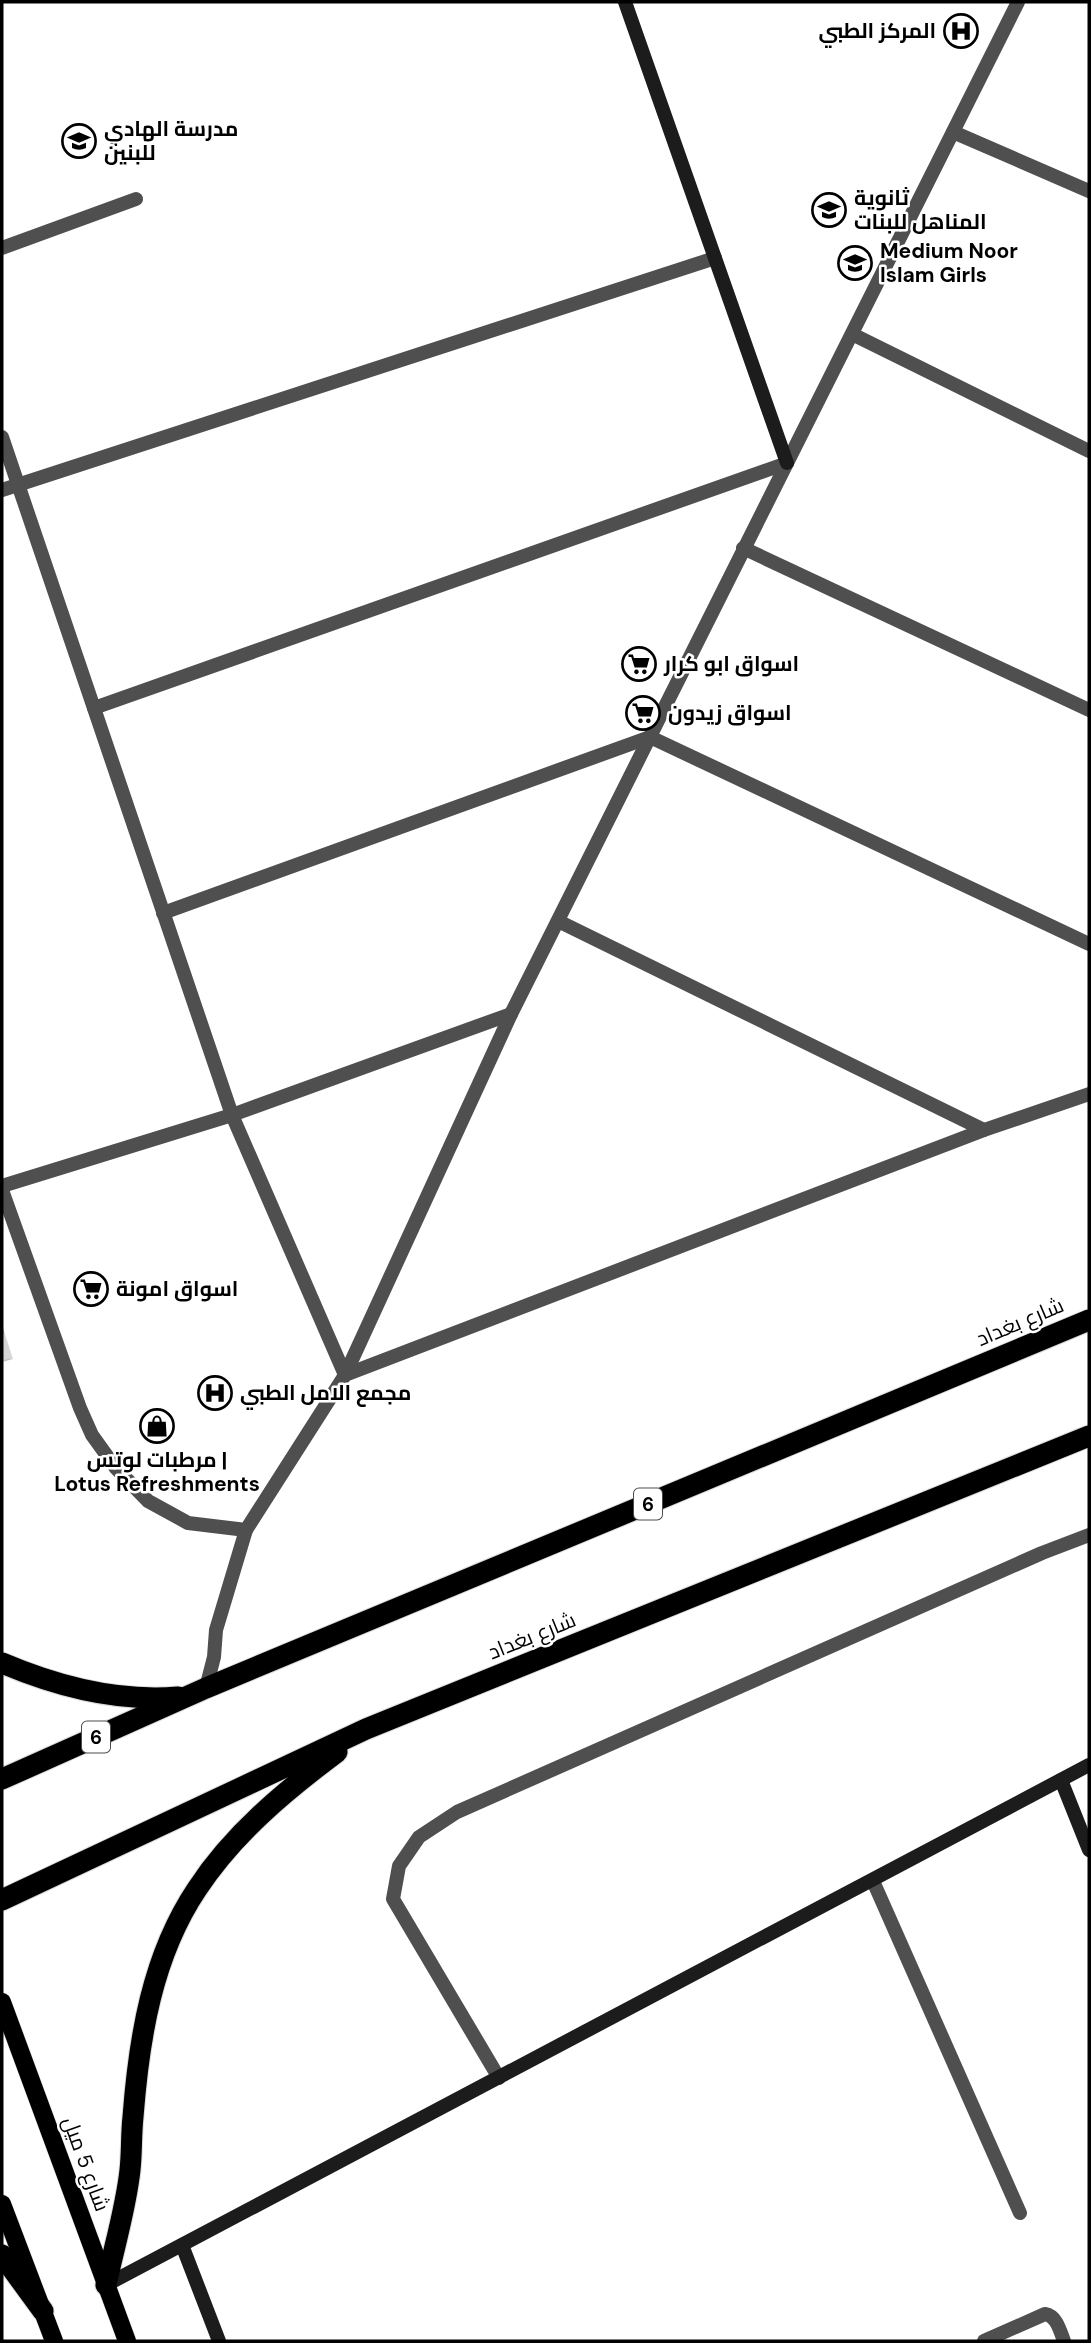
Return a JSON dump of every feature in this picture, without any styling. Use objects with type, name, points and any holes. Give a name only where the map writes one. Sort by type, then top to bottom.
[{"type":"highway","name":"شارع بغداد","points":[[2,1779],[198,1692],[1089,1320]]},
{"type":"highway","name":"شارع بغداد","points":[[2,1900],[366,1729],[1089,1437]]},
{"type":"highway","points":[[2,1662],[21,1671],[86,1690],[125,1696],[164,1698],[198,1692]]},
{"type":"highway","points":[[106,2285],[130,2171],[134,2104],[147,2011],[171,1936],[197,1889],[228,1847],[264,1812],[366,1729]]},
{"type":"highway","points":[[2,2255],[43,2311]]},
{"type":"main road","name":"شارع 5 ميل","points":[[2,2002],[127,2341]]},
{"type":"main road","points":[[2,2204],[54,2341]]},
{"type":"street","points":[[625,2],[787,463]]},
{"type":"street","points":[[198,1692],[214,1657],[216,1630],[246,1530],[345,1375],[511,1014],[1018,2]]},
{"type":"street","points":[[953,132],[1089,191]]},
{"type":"street","points":[[2,248],[136,199]]},
{"type":"street","points":[[2,490],[715,258]]},
{"type":"street","points":[[852,334],[1089,451]]},
{"type":"street","points":[[2,437],[232,1115],[345,1375]]},
{"type":"street","points":[[94,708],[787,463]]},
{"type":"street","points":[[743,548],[1089,710]]},
{"type":"street","points":[[163,913],[650,737],[1089,944]]},
{"type":"street","points":[[558,922],[984,1130]]},
{"type":"street","points":[[246,1530],[188,1524],[148,1501],[115,1467],[92,1435],[2,1188],[232,1115],[511,1014]]},
{"type":"street","points":[[345,1375],[984,1130],[1089,1094]]},
{"type":"street","points":[[499,2077],[393,1899],[399,1866],[419,1837],[470,1806],[1042,1553],[1089,1535]]},
{"type":"street","points":[[106,2285],[1089,1765]]},
{"type":"street","points":[[1061,1780],[1089,1850]]},
{"type":"street","points":[[873,1881],[1020,2213]]},
{"type":"street","points":[[182,2245],[219,2341]]},
{"type":"street","points":[[984,2341],[1045,2314],[1055,2319],[1064,2341]]},
{"type":"green space","points":[[2,1325],[13,1359],[2,1362]]},
{"type":"place","name":"المركز الطبي","points":[[961,31]]},
{"type":"place","name":"مدرسة الهادي للبنين","points":[[79,141]]},
{"type":"place","name":"ثانوية المناهل للبنات","points":[[829,210]]},
{"type":"place","name":"Medium Noor Islam Girls","points":[[855,263]]},
{"type":"place","name":"اسواق ابو كرار","points":[[639,664]]},
{"type":"place","name":"اسواق زيدون","points":[[643,713]]},
{"type":"place","name":"اسواق امونة","points":[[91,1289]]},
{"type":"place","name":"مجمع الامل الطبي","points":[[215,1393]]},
{"type":"place","name":"مرطبات لوتس | Lotus Refreshments","points":[[157,1426]]}]
